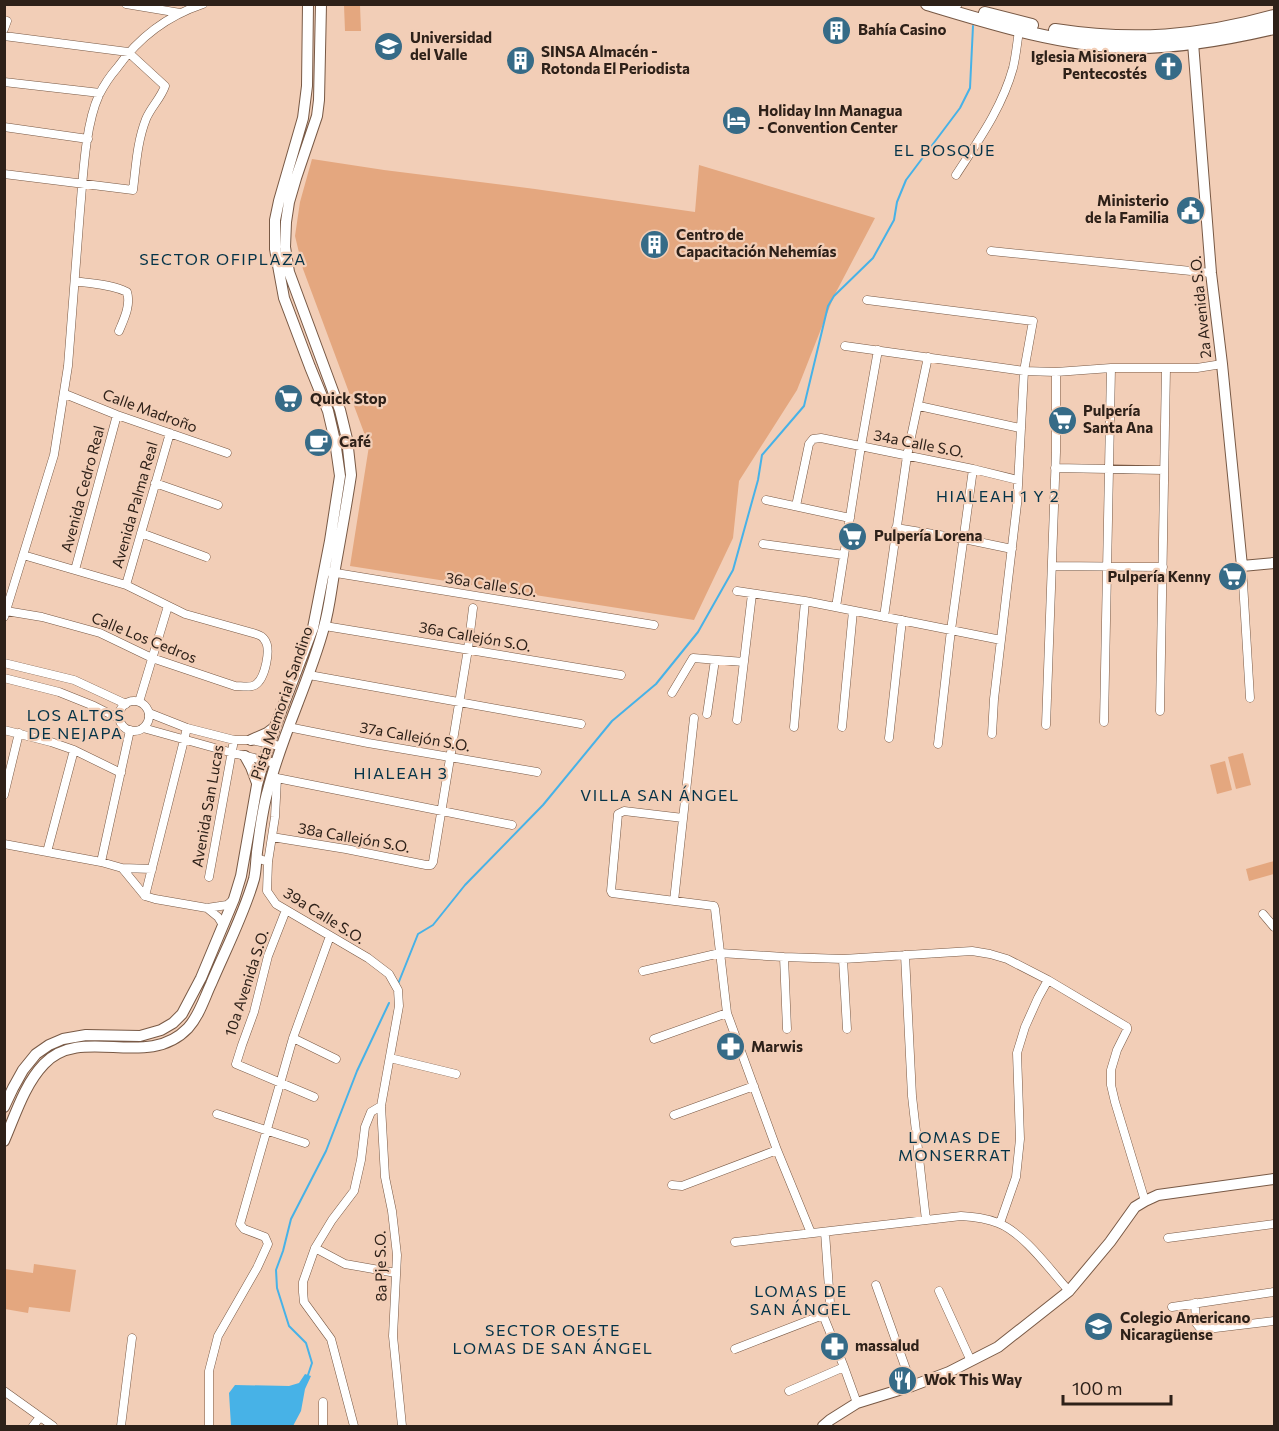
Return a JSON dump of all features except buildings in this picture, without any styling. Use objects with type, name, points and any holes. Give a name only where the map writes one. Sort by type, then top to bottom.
[{"type":"main road","name":"Pista Memorial Sandino","points":[[275,745],[288,727],[309,675],[325,626],[330,541],[340,476],[328,411],[284,298],[275,249],[275,220],[279,201],[303,118],[307,86],[308,4]]},
{"type":"main road","name":"Pista Memorial Sandino","points":[[4,1107],[23,1070],[36,1054],[50,1045],[63,1039],[86,1035],[140,1036],[161,1030],[182,1014],[201,978],[234,899],[241,876],[257,785],[270,761],[275,745],[275,727],[313,628],[329,572],[351,475],[347,439],[340,410],[300,302],[285,247],[286,222],[296,178],[317,116],[321,4]]},
{"type":"main road","points":[[927,4],[1019,31],[1071,41],[1122,46],[1193,44],[1275,28]]},
{"type":"main road","points":[[957,5],[1043,28],[1117,37],[1155,37],[1192,33],[1230,27],[1275,15]]},
{"type":"main road","name":"2a Avenida S.O.","points":[[1193,44],[1211,273],[1242,566]]},
{"type":"main road","points":[[300,302],[299,312],[304,324],[300,339],[309,342],[317,360],[322,364]]},
{"type":"main road","points":[[1242,566],[1275,563]]},
{"type":"main road","points":[[251,740],[275,727]]},
{"type":"main road","points":[[245,756],[257,785]]},
{"type":"main road","name":"Pista Memorial Sandino","points":[[4,1141],[31,1082],[44,1064],[56,1055],[83,1047],[144,1048],[159,1046],[188,1028],[196,1017],[254,877],[262,817],[274,777],[270,761]]},
{"type":"main road","points":[[251,823],[253,834],[251,853],[257,858]]},
{"type":"main road","points":[[823,1426],[857,1403],[949,1372],[998,1347],[1069,1291],[1110,1242],[1135,1207],[1145,1201],[1158,1195],[1275,1179]]},
{"type":"street","points":[[126,4],[140,5],[167,15]]},
{"type":"street","points":[[5,614],[54,455],[65,394],[82,184],[93,112],[100,93],[128,52],[167,15],[203,4]]},
{"type":"street","points":[[956,176],[989,125],[1001,100],[1013,67],[1019,31]]},
{"type":"street","points":[[4,36],[128,52],[165,86],[143,126],[138,144],[133,190],[4,174]]},
{"type":"street","points":[[4,82],[100,93]]},
{"type":"street","points":[[4,127],[88,139]]},
{"type":"street","points":[[991,251],[1211,273]]},
{"type":"street","points":[[75,281],[127,292],[128,308],[119,332]]},
{"type":"street","points":[[867,300],[1034,321],[1024,370],[1012,549],[992,734]]},
{"type":"street","points":[[845,346],[1024,370],[1056,372],[1111,368],[1197,368],[1222,364]]},
{"type":"street","points":[[836,607],[878,350]]},
{"type":"street","points":[[884,617],[907,456],[928,357]]},
{"type":"street","points":[[1104,722],[1111,368]]},
{"type":"street","points":[[1160,711],[1166,368]]},
{"type":"street","points":[[1046,725],[1056,372]]},
{"type":"street","name":"Calle Madroño","points":[[65,394],[117,415],[227,453]]},
{"type":"street","points":[[919,406],[1020,428]]},
{"type":"street","name":"Avenida Cedro Real","points":[[75,570],[117,415]]},
{"type":"street","name":"Avenida Palma Real","points":[[126,585],[170,433]]},
{"type":"street","name":"34a Calle S.O.","points":[[796,506],[809,444],[813,439],[821,438],[1018,480]]},
{"type":"street","points":[[1055,468],[1164,471]]},
{"type":"street","points":[[938,744],[973,469]]},
{"type":"street","points":[[155,483],[218,505]]},
{"type":"street","points":[[766,500],[850,518]]},
{"type":"street","points":[[896,528],[1012,549]]},
{"type":"street","points":[[141,533],[206,557]]},
{"type":"street","points":[[763,544],[844,555]]},
{"type":"street","points":[[23,555],[126,585],[168,606],[140,702]]},
{"type":"street","points":[[1052,566],[1163,567]]},
{"type":"street","points":[[1242,566],[1250,698]]},
{"type":"street","name":"36a Calle S.O.","points":[[329,572],[654,625]]},
{"type":"street","points":[[737,591],[805,601],[1001,640]]},
{"type":"street","points":[[737,720],[752,594]]},
{"type":"street","points":[[794,728],[805,601]]},
{"type":"street","name":"Calle Los Cedros","points":[[5,614],[42,617],[100,633],[152,658],[235,686],[256,685],[267,663],[268,646],[264,637],[185,614],[168,606]]},
{"type":"street","points":[[442,811],[473,608]]},
{"type":"street","points":[[842,727],[853,611]]},
{"type":"street","points":[[889,738],[902,620]]},
{"type":"street","name":"36a Callejón S.O.","points":[[325,626],[621,675]]},
{"type":"street","points":[[672,693],[693,658],[744,662]]},
{"type":"street","points":[[707,714],[715,660]]},
{"type":"street","points":[[4,663],[74,680],[126,704]]},
{"type":"street","points":[[309,675],[581,724]]},
{"type":"street","points":[[4,678],[59,692],[120,718]]},
{"type":"street","points":[[130,702],[140,702],[147,708],[148,721],[139,730],[130,730],[123,726],[120,718],[121,710],[130,702]]},
{"type":"street","points":[[149,713],[187,728],[234,740],[251,740],[275,745]]},
{"type":"street","points":[[674,901],[694,718]]},
{"type":"street","name":"37a Callejón S.O.","points":[[288,727],[537,772]]},
{"type":"street","points":[[143,728],[270,761]]},
{"type":"street","points":[[145,896],[187,728]]},
{"type":"street","points":[[4,730],[74,750],[121,772]]},
{"type":"street","points":[[101,862],[130,730]]},
{"type":"street","points":[[4,795],[19,733]]},
{"type":"street","name":"Avenida San Lucas","points":[[209,878],[234,740]]},
{"type":"street","points":[[47,852],[74,750]]},
{"type":"street","points":[[274,777],[512,825]]},
{"type":"street","name":"39a Calle S.O.","points":[[274,777],[267,891],[276,904],[368,958],[389,974],[398,990],[399,1006],[390,1059]]},
{"type":"street","name":"38a Callejón S.O.","points":[[272,837],[426,865],[433,862],[442,811]]},
{"type":"street","points":[[683,818],[624,811],[618,814],[611,891],[612,894],[714,906],[716,909],[727,1013],[777,1150],[811,1233]]},
{"type":"street","points":[[4,844],[122,868],[152,869]]},
{"type":"street","points":[[257,858],[268,862]]},
{"type":"street","points":[[122,868],[145,896],[155,899],[207,908],[227,905],[234,899]]},
{"type":"street","points":[[207,908],[218,917],[223,925]]},
{"type":"street","name":"10a Avenida S.O.","points":[[280,1082],[236,1064],[254,1012],[268,956],[286,910]]},
{"type":"street","points":[[1263,914],[1275,927]]},
{"type":"street","points":[[209,1426],[209,1371],[218,1336],[268,1244],[265,1238],[244,1229],[240,1224],[293,1038],[330,936]]},
{"type":"street","points":[[643,971],[720,952],[784,957],[843,958],[972,951],[1007,959],[1048,980],[1127,1027],[1111,1070],[1110,1085],[1145,1201]]},
{"type":"street","points":[[904,955],[912,1096],[926,1220]]},
{"type":"street","points":[[784,957],[787,1029]]},
{"type":"street","points":[[843,958],[847,1029]]},
{"type":"street","points":[[1000,1223],[1017,1177],[1020,1139],[1017,1053],[1025,1028],[1048,980]]},
{"type":"street","points":[[654,1039],[727,1013]]},
{"type":"street","points":[[293,1038],[336,1059]]},
{"type":"street","points":[[354,1426],[331,1339],[304,1302],[303,1282],[315,1248],[354,1191],[365,1127],[371,1112],[381,1106],[390,1059],[456,1074]]},
{"type":"street","points":[[280,1082],[314,1097]]},
{"type":"street","points":[[674,1115],[754,1086]]},
{"type":"street","name":"8a Pje S.O.","points":[[381,1106],[385,1177],[397,1255],[393,1336],[402,1426]]},
{"type":"street","points":[[217,1114],[305,1143]]},
{"type":"street","points":[[672,1185],[682,1186],[777,1150]]},
{"type":"street","points":[[735,1242],[961,1216],[980,1218],[1000,1223],[1017,1234],[1069,1291]]},
{"type":"street","points":[[1168,1238],[1275,1224]]},
{"type":"street","points":[[735,1349],[823,1315],[830,1303],[825,1232]]},
{"type":"street","points":[[315,1248],[345,1264],[396,1273]]},
{"type":"street","points":[[876,1286],[912,1386]]},
{"type":"street","points":[[939,1291],[971,1361]]},
{"type":"street","points":[[1172,1307],[1275,1292]]},
{"type":"street","points":[[1195,1303],[1196,1323],[1200,1328],[1275,1321]]},
{"type":"street","points":[[823,1315],[857,1403]]},
{"type":"street","points":[[121,1426],[132,1338]]},
{"type":"street","points":[[789,1391],[844,1367]]},
{"type":"street","points":[[4,1391],[53,1426]]},
{"type":"street","points":[[323,1402],[323,1426]]},
{"type":"street","points":[[33,1426],[40,1417]]},
{"type":"shaded area","points":[[344,5],[360,5],[361,31],[345,31]]},
{"type":"shaded area","points":[[312,159],[695,212],[699,165],[875,218],[834,296],[797,390],[739,481],[733,538],[694,620],[350,566],[369,446],[303,269],[295,236],[300,202]]},
{"type":"shaded area","points":[[1243,753],[1251,785],[1236,789],[1228,757]]},
{"type":"shaded area","points":[[1225,761],[1232,790],[1217,794],[1210,765]]},
{"type":"shaded area","points":[[1274,861],[1274,874],[1249,881],[1246,869]]},
{"type":"shaded area","points":[[34,1264],[76,1270],[70,1312],[29,1307],[28,1313],[5,1309],[5,1269],[33,1273]]},
{"type":"water","points":[[305,1374],[311,1376],[305,1389],[301,1411],[293,1426],[231,1426],[229,1393],[235,1385],[289,1386],[299,1383]]},
{"type":"waterway","points":[[398,984],[418,934],[433,925],[465,885],[543,805],[612,721],[656,684],[698,632],[733,570],[758,480],[762,455],[804,406],[828,306],[834,296],[873,258],[894,220],[897,202],[906,180],[960,108],[970,88],[973,26]]},
{"type":"waterway","points":[[308,1375],[312,1363],[306,1343],[289,1326],[277,1288],[276,1270],[291,1219],[326,1151],[357,1071],[389,1003]]},
{"type":"place","name":"Bahía Casino","points":[[837,30]]},
{"type":"place","name":"Universidad del Valle","points":[[389,47]]},
{"type":"place","name":"SINSA Almacén - Rotonda El Periodista","points":[[520,61]]},
{"type":"place","name":"Iglesia Misionera Pentecostés","points":[[1168,66]]},
{"type":"place","name":"Holiday Inn Managua - Convention Center","points":[[737,120]]},
{"type":"place","name":"Ministerio de la Familia","points":[[1190,210]]},
{"type":"place","name":"Centro de Capacitación Nehemías","points":[[655,244]]},
{"type":"place","name":"Quick Stop","points":[[289,399]]},
{"type":"place","name":"Pulpería Santa Ana","points":[[1062,420]]},
{"type":"place","name":"Café","points":[[318,442]]},
{"type":"place","name":"Pulpería Lorena","points":[[853,536]]},
{"type":"place","name":"Pulpería Kenny","points":[[1232,577]]},
{"type":"place","name":"Marwis","points":[[730,1047]]},
{"type":"place","name":"Colegio Americano Nicaragüense","points":[[1099,1327]]},
{"type":"place","name":"massalud","points":[[834,1346]]},
{"type":"place","name":"Wok This Way","points":[[903,1380]]},
{"type":"district","name":"EL BOSQUE","points":[[945,150]]},
{"type":"district","name":"SECTOR OFIPLAZA","points":[[223,259]]},
{"type":"district","name":"HIALEAH 1 Y 2","points":[[998,496]]},
{"type":"district","name":"LOS ALTOS DE NEJAPA","points":[[76,724]]},
{"type":"district","name":"HIALEAH 3","points":[[401,773]]},
{"type":"district","name":"VILLA SAN ÁNGEL","points":[[660,795]]},
{"type":"district","name":"LOMAS DE MONSERRAT","points":[[955,1146]]},
{"type":"district","name":"LOMAS DE SAN ÁNGEL","points":[[801,1300]]},
{"type":"district","name":"SECTOR OESTE LOMAS DE SAN ÁNGEL","points":[[553,1339]]}]
